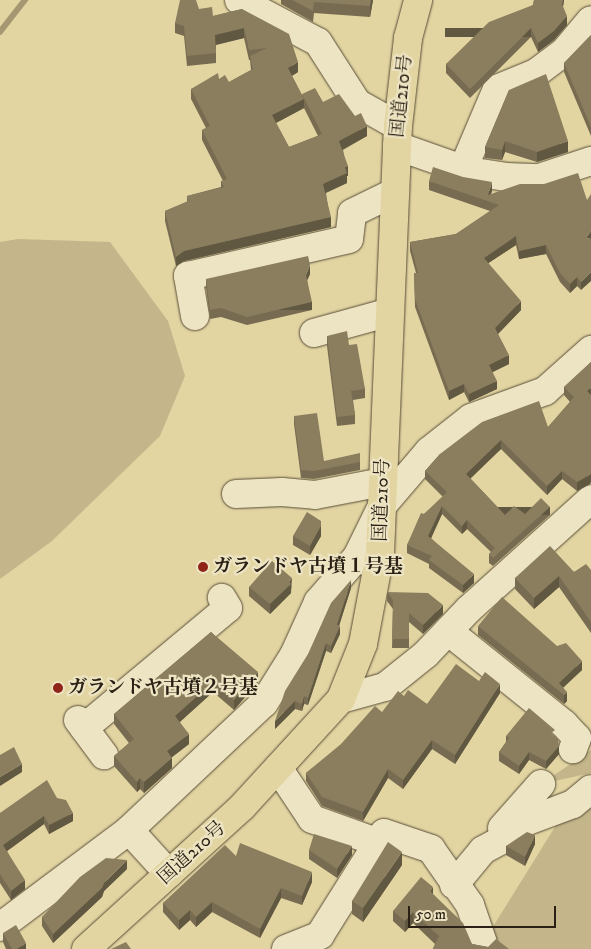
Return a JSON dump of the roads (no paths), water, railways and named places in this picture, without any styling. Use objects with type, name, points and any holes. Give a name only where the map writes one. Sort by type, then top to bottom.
[{"type":"highway","name":"国道210号","points":[[86,949],[242,807],[341,699],[363,644],[380,554],[398,136],[408,38],[418,0]]},
{"type":"street","points":[[239,0],[318,42],[357,103],[398,136],[463,169],[506,177],[539,178],[591,161]]},
{"type":"street","points":[[463,169],[497,89],[536,73],[565,51],[591,20]]},
{"type":"street","points":[[195,316],[188,276],[349,239],[352,213],[395,192]]},
{"type":"street","points":[[314,333],[390,312]]},
{"type":"street","points":[[0,927],[129,830],[264,703],[294,655],[318,602],[357,557],[382,494],[429,450],[471,418],[545,391],[591,350]]},
{"type":"street","points":[[236,494],[282,492],[315,495],[382,494]]},
{"type":"street","points":[[341,699],[385,687],[426,654],[448,631],[591,499]]},
{"type":"street","points":[[104,755],[81,724],[228,608],[222,598]]},
{"type":"street","points":[[448,631],[564,724],[577,738],[572,749]]},
{"type":"street","points":[[278,768],[312,819],[379,844]]},
{"type":"street","points":[[454,885],[541,784]]},
{"type":"street","points":[[483,850],[511,835],[524,822],[572,804],[591,789]]},
{"type":"street","points":[[129,830],[169,874]]},
{"type":"street","points":[[286,949],[320,935],[379,844],[384,833],[431,849],[454,885],[470,905],[483,943]]},
{"type":"waterway","points":[[0,32],[25,0]]},
{"type":"place","name":"ガランドヤ古墳１号基","points":[[203,567]]},
{"type":"place","name":"ガランドヤ古墳２号基","points":[[58,688]]}]
